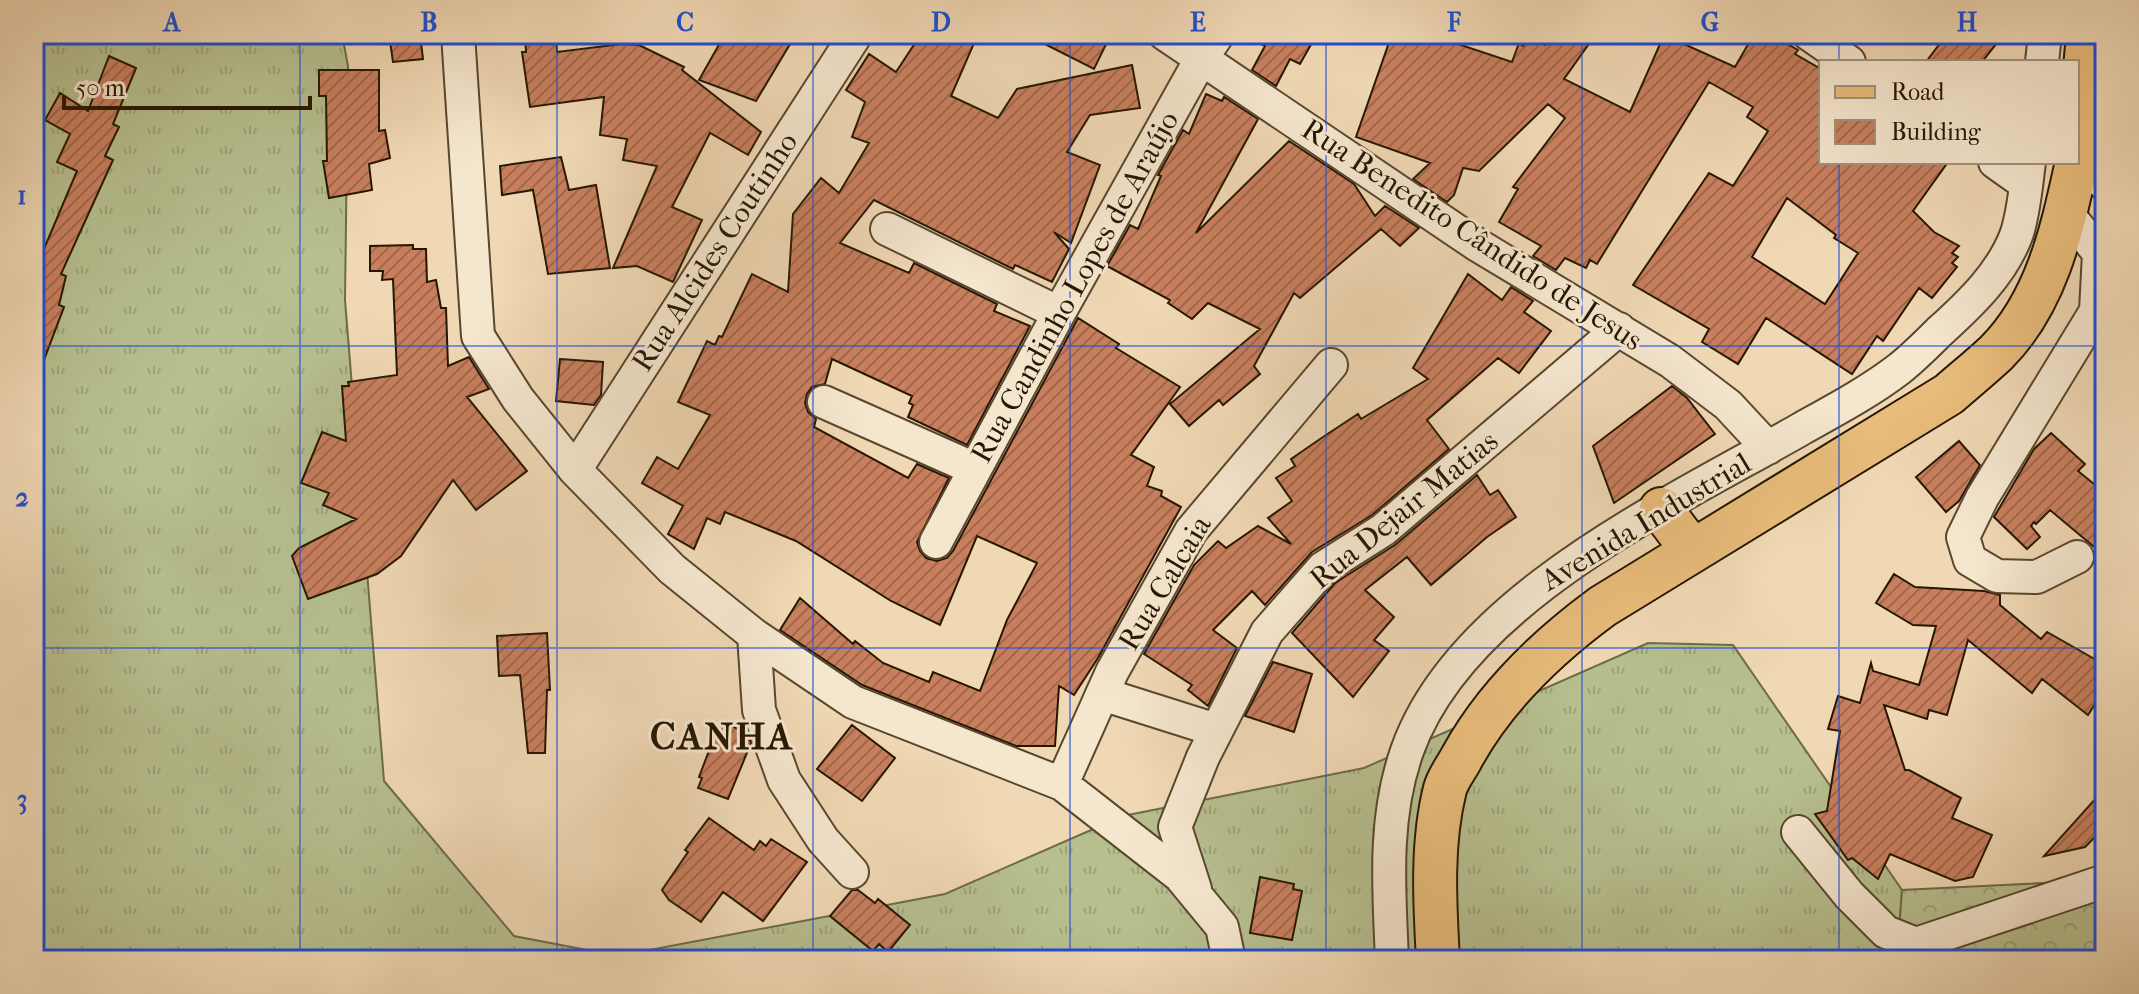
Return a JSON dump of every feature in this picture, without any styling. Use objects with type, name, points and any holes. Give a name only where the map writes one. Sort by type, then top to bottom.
[{"type":"main road","name":"Avenida Industrial","points":[[2079,137],[2088,34]]},
{"type":"main road","name":"Avenida Industrial","points":[[1438,960],[1436,856],[1445,787],[1468,746],[1502,698],[1560,638],[1603,606],[1949,394],[1998,351],[2034,303],[2059,243],[2076,164]]},
{"type":"main road","points":[[1661,509],[1692,550]]},
{"type":"street","points":[[458,34],[478,336],[518,399],[575,470],[672,569],[754,635],[853,702],[1062,784],[1180,876],[1222,927],[1229,960]]},
{"type":"street","name":"Rua Alcides Coutinho","points":[[575,470],[856,34]]},
{"type":"street","name":"Rua Benedito Cândido de Jesus","points":[[1165,34],[1209,46],[1476,244],[1670,361],[1728,405],[1768,448]]},
{"type":"street","points":[[1809,34],[1846,60]]},
{"type":"street","points":[[2042,60],[2045,34]]},
{"type":"street","name":"Rua Candinho Lopes de Araújo","points":[[936,542],[1059,313],[1209,46]]},
{"type":"street","points":[[2079,162],[2105,184]]},
{"type":"street","points":[[2001,164],[2028,173]]},
{"type":"street","name":"Avenida Industrial","points":[[1392,960],[1388,864],[1393,799],[1408,749],[1424,713],[1473,646],[1522,598],[1602,544],[1900,369],[1973,300],[1997,271],[2017,234],[2028,173]]},
{"type":"street","points":[[2066,212],[2099,253],[2096,311],[1982,498],[1963,537],[1970,560],[1997,576],[2037,577],[2077,557]]},
{"type":"street","points":[[887,229],[1059,313]]},
{"type":"street","name":"Rua Dejair Matias","points":[[1197,896],[1175,827],[1216,730],[1267,632],[1323,568],[1383,530],[1619,329]]},
{"type":"street","name":"Rua Calcaia","points":[[1062,784],[1102,694],[1191,531],[1331,365]]},
{"type":"street","points":[[824,402],[975,469]]},
{"type":"street","points":[[754,635],[759,710],[784,780],[823,840],[852,872]]},
{"type":"street","points":[[1102,694],[1216,730]]},
{"type":"street","points":[[1798,832],[1849,895],[1886,932],[1916,944],[2105,881]]},
{"type":"green space","points":[[35,34],[342,34],[348,66],[345,300],[384,781],[514,936],[618,956],[945,894],[1123,816],[1364,768],[1648,643],[1733,645],[1902,890],[1897,960],[34,960]]},
{"type":"green space","points":[[2105,880],[2105,960],[1897,960],[1902,890]]},
{"type":"building","points":[[389,34],[420,34],[423,59],[393,62]]},
{"type":"building","points":[[525,34],[556,34],[557,52],[622,44],[639,45],[684,67],[682,70],[761,132],[748,155],[710,133],[672,207],[702,220],[673,282],[637,266],[613,268],[657,166],[623,160],[627,139],[600,135],[604,97],[530,107],[522,52],[526,52]]},
{"type":"building","points":[[725,34],[796,34],[756,101],[699,80]]},
{"type":"building","points":[[921,34],[978,34],[951,96],[998,118],[1017,89],[1132,65],[1140,108],[1090,115],[1067,152],[1100,165],[1071,243],[1054,232],[1069,249],[1052,282],[1015,265],[1013,269],[874,200],[840,243],[909,273],[914,263],[997,304],[994,311],[1030,326],[967,445],[908,417],[913,405],[909,403],[912,396],[832,359],[825,384],[812,387],[805,403],[808,412],[816,419],[814,427],[908,478],[917,464],[949,478],[917,542],[926,558],[937,561],[947,558],[953,551],[1078,318],[1119,344],[1116,348],[1180,387],[1131,455],[1154,467],[1147,486],[1162,491],[1161,496],[1181,507],[1098,658],[1074,695],[1059,686],[1055,746],[1016,746],[862,685],[780,630],[800,598],[853,644],[855,641],[883,663],[929,682],[933,672],[980,691],[1007,620],[1037,563],[977,536],[940,625],[891,601],[796,541],[725,512],[720,524],[707,518],[694,549],[668,534],[683,506],[642,483],[657,457],[678,469],[710,415],[678,402],[707,341],[715,345],[719,336],[722,337],[752,274],[788,292],[793,214],[821,178],[839,193],[869,143],[852,137],[865,102],[846,90],[869,54],[896,72]]},
{"type":"building","points":[[1025,34],[1111,34],[1094,69]]},
{"type":"building","points":[[1242,34],[1317,34],[1300,64],[1290,59],[1276,86],[1252,70],[1265,46]]},
{"type":"building","points":[[1392,34],[1428,34],[1512,62],[1519,43],[1523,46],[1530,36],[1545,45],[1552,34],[1596,34],[1564,79],[1630,112],[1664,35],[1735,67],[1754,34],[1770,34],[1798,50],[1795,54],[1819,68],[1819,164],[1947,164],[1913,211],[1934,232],[1959,246],[1952,253],[1958,257],[1952,263],[1957,267],[1932,298],[1919,288],[1883,341],[1877,336],[1852,374],[1766,318],[1738,364],[1702,342],[1709,329],[1633,285],[1709,173],[1733,186],[1768,131],[1747,117],[1753,107],[1709,82],[1597,264],[1590,260],[1586,268],[1565,258],[1556,270],[1533,256],[1541,246],[1499,222],[1518,189],[1513,187],[1565,118],[1548,104],[1479,171],[1463,168],[1454,195],[1447,202],[1413,179],[1430,163],[1356,137]],"holes":[[[1787,198],[1836,235],[1834,238],[1858,253],[1825,304],[1752,257]]]},
{"type":"building","points":[[1947,34],[2004,34],[1984,60],[1928,60]]},
{"type":"building","points":[[109,56],[136,68],[113,124],[119,127],[105,156],[113,160],[61,274],[66,276],[59,305],[64,307],[34,378],[34,261],[38,263],[77,171],[57,162],[70,134],[45,120],[60,93],[88,111]]},
{"type":"building","points":[[319,70],[379,70],[379,131],[385,130],[390,158],[369,164],[372,190],[329,198],[323,161],[327,161],[326,96],[319,96]]},
{"type":"building","points":[[1206,94],[1222,101],[1224,97],[1258,119],[1196,233],[1289,141],[1354,184],[1375,216],[1385,206],[1419,228],[1400,246],[1381,229],[1300,298],[1294,293],[1254,366],[1260,374],[1223,405],[1219,400],[1189,426],[1170,404],[1260,329],[1208,303],[1192,319],[1168,303],[1170,300],[1107,266],[1130,225],[1138,229],[1161,176],[1158,175],[1183,130],[1189,134]]},
{"type":"building","points":[[561,157],[569,190],[596,185],[610,268],[548,274],[533,190],[502,195],[500,166]]},
{"type":"building","points":[[413,245],[413,249],[426,249],[427,282],[436,280],[441,308],[446,308],[448,366],[469,357],[489,389],[467,397],[527,471],[476,510],[453,480],[401,556],[377,574],[308,599],[292,556],[299,548],[356,519],[323,505],[329,493],[301,483],[322,432],[346,441],[342,386],[349,386],[348,382],[397,375],[393,279],[382,280],[383,271],[370,271],[370,246]]},
{"type":"building","points":[[1468,274],[1502,300],[1511,287],[1533,301],[1524,312],[1551,331],[1519,373],[1498,358],[1427,420],[1449,449],[1372,515],[1312,552],[1265,605],[1252,591],[1213,630],[1237,648],[1208,706],[1188,690],[1192,685],[1144,654],[1194,565],[1218,541],[1226,548],[1258,526],[1291,544],[1268,518],[1292,501],[1276,478],[1295,466],[1291,459],[1358,414],[1361,419],[1428,379],[1413,368]]},
{"type":"building","points":[[560,359],[603,362],[601,395],[594,405],[556,401]]},
{"type":"building","points":[[1672,386],[1687,398],[1715,434],[1614,503],[1593,446]]},
{"type":"building","points":[[2051,433],[2085,464],[2078,471],[2105,493],[2105,556],[2050,510],[2031,526],[2040,537],[2027,549],[1994,517],[2034,449]]},
{"type":"building","points":[[1959,441],[1980,465],[1959,501],[1946,512],[1916,477]]},
{"type":"building","points":[[1477,475],[1490,495],[1498,490],[1516,517],[1487,537],[1431,585],[1407,557],[1365,590],[1394,617],[1374,640],[1389,651],[1353,697],[1292,633],[1335,583],[1395,545]]},
{"type":"building","points":[[1894,574],[1915,587],[1984,591],[2000,595],[2000,605],[2041,639],[2047,632],[2105,665],[2105,688],[2088,715],[2042,679],[2032,693],[1968,640],[1947,715],[1929,710],[1927,719],[1884,705],[1905,770],[1961,798],[1952,818],[1992,835],[1973,877],[1955,881],[1890,854],[1878,879],[1852,858],[1848,860],[1815,814],[1827,811],[1840,731],[1828,729],[1838,696],[1860,703],[1871,663],[1873,671],[1919,685],[1936,626],[1913,625],[1876,603]]},
{"type":"building","points":[[547,633],[550,690],[547,690],[545,753],[528,753],[520,675],[499,676],[497,636]]},
{"type":"building","points":[[1273,662],[1312,674],[1294,732],[1245,716]]},
{"type":"building","points":[[720,722],[747,732],[751,743],[728,799],[698,788],[702,778],[699,777]]},
{"type":"building","points":[[852,725],[895,758],[862,801],[817,769]]},
{"type":"building","points":[[2105,788],[2105,827],[2085,847],[2044,856]]},
{"type":"building","points":[[709,818],[754,850],[760,841],[766,846],[771,839],[807,862],[763,921],[723,892],[701,922],[669,900],[662,890],[688,852],[685,850]]},
{"type":"building","points":[[1260,877],[1294,884],[1293,889],[1302,891],[1292,940],[1250,933]]},
{"type":"building","points":[[852,890],[858,890],[875,903],[878,899],[910,925],[888,952],[879,944],[873,951],[830,916]]},
{"type":"district","name":"CANHA","points":[[722,736]]}]
